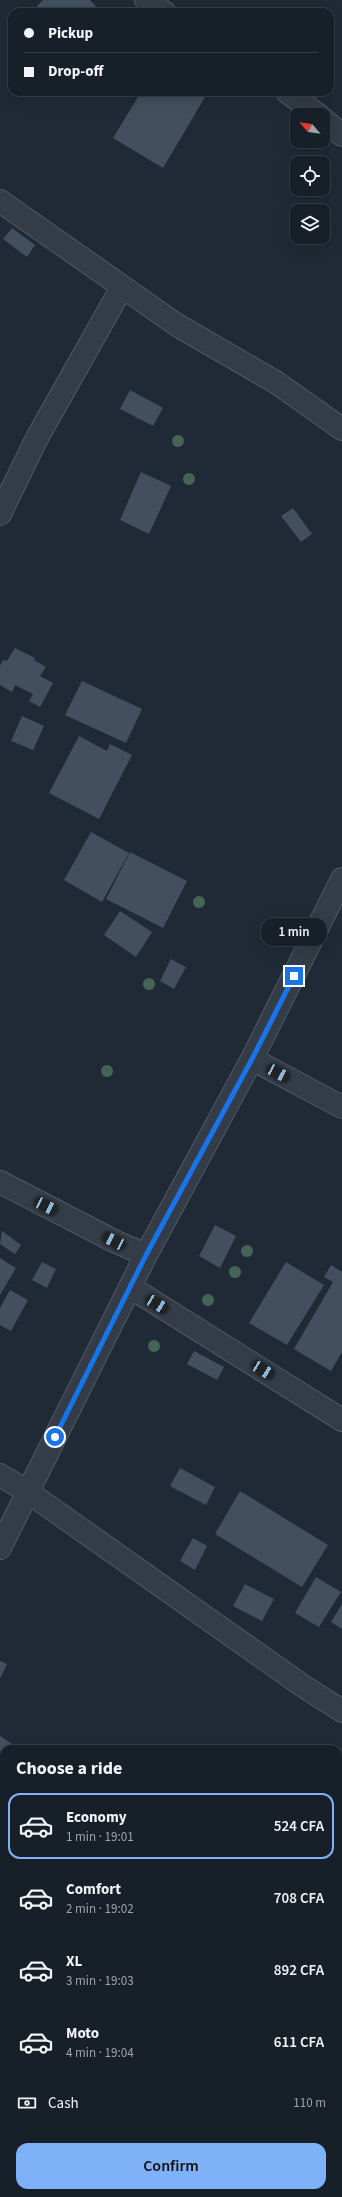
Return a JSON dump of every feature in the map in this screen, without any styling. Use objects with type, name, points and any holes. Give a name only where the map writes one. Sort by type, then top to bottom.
[{"type":"street","points":[[146,0],[158,8]]},
{"type":"street","points":[[292,96],[309,108]]},
{"type":"street","points":[[330,126],[342,135]]},
{"type":"street","points":[[0,201],[178,325],[277,383],[342,429]]},
{"type":"street","points":[[0,514],[37,438],[122,287]]},
{"type":"street","points":[[0,1548],[146,1255],[252,1059],[342,879]]},
{"type":"street","points":[[252,1059],[342,1108]]},
{"type":"street","points":[[0,1182],[114,1241],[146,1255]]},
{"type":"street","points":[[130,1287],[342,1420]]},
{"type":"street","points":[[0,1475],[28,1492],[303,1686],[342,1711]]},
{"type":"building","points":[[43,0],[90,0],[96,6],[94,8],[39,8],[37,6]]},
{"type":"building","points":[[139,96],[206,96],[163,168],[113,138]]},
{"type":"building","points":[[12,228],[35,245],[27,257],[3,239]]},
{"type":"building","points":[[130,390],[163,408],[153,426],[120,409]]},
{"type":"building","points":[[141,472],[171,486],[149,534],[120,520]]},
{"type":"building","points":[[293,508],[312,534],[301,542],[281,516]]},
{"type":"building","points":[[15,648],[35,658],[34,660],[46,667],[40,676],[53,683],[40,707],[29,701],[33,694],[15,685],[12,692],[0,685],[0,666],[3,660],[7,661]]},
{"type":"building","points":[[82,681],[142,709],[126,743],[65,715]]},
{"type":"building","points":[[22,716],[44,726],[33,750],[11,741]]},
{"type":"building","points":[[79,736],[107,751],[110,744],[132,755],[99,819],[49,793]]},
{"type":"building","points":[[91,832],[129,853],[102,902],[64,880]]},
{"type":"building","points":[[130,852],[187,881],[163,928],[106,899]]},
{"type":"building","points":[[120,911],[152,932],[136,957],[104,935]]},
{"type":"building","points":[[171,959],[186,967],[174,989],[160,981]]},
{"type":"building","points":[[215,1225],[236,1236],[220,1268],[199,1256]]},
{"type":"building","points":[[2,1231],[21,1245],[15,1254],[0,1244]]},
{"type":"building","points":[[0,1258],[16,1268],[0,1295]]},
{"type":"building","points":[[42,1262],[56,1269],[47,1288],[32,1280]]},
{"type":"building","points":[[286,1262],[324,1285],[287,1345],[249,1323]]},
{"type":"building","points":[[331,1265],[342,1272],[342,1352],[331,1371],[294,1349],[333,1282],[324,1277]]},
{"type":"building","points":[[10,1290],[28,1300],[11,1331],[0,1325],[0,1308]]},
{"type":"building","points":[[194,1351],[224,1367],[217,1380],[187,1364]]},
{"type":"building","points":[[180,1468],[215,1487],[206,1505],[170,1486]]},
{"type":"building","points":[[240,1491],[328,1545],[302,1587],[215,1534]]},
{"type":"building","points":[[193,1538],[207,1546],[195,1570],[180,1561]]},
{"type":"building","points":[[316,1577],[341,1592],[319,1627],[295,1613]]},
{"type":"building","points":[[245,1584],[274,1599],[262,1621],[233,1606]]},
{"type":"building","points":[[342,1604],[342,1629],[331,1622]]},
{"type":"building","points":[[0,1661],[7,1664],[0,1679]]},
{"type":"building","points":[[0,1736],[14,1745],[0,1745]]},
{"type":"route","points":[[55,1437],[146,1255],[252,1059],[294,976]]}]
